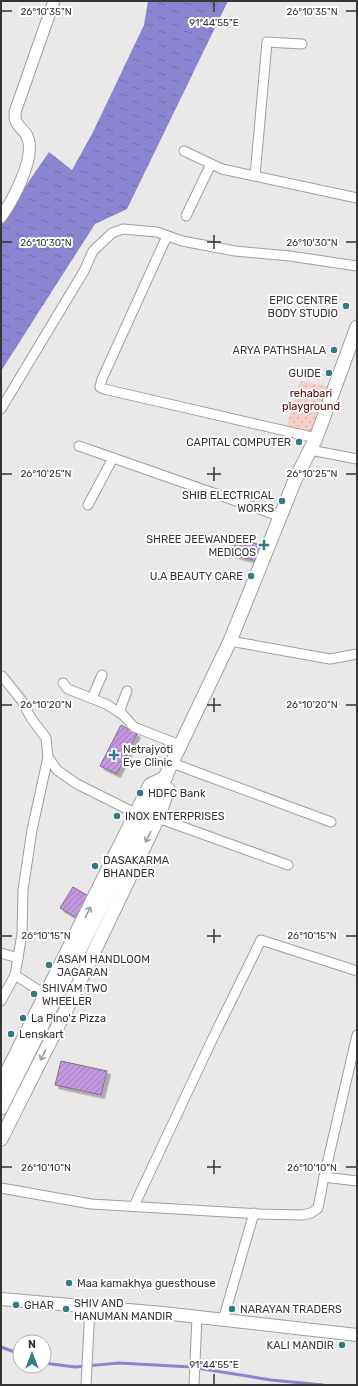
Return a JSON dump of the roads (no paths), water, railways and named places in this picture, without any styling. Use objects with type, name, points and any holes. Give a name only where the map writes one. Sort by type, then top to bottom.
[{"type":"main road","points":[[1,1108],[90,933],[230,641],[279,516],[316,438],[357,327]]},
{"type":"main road","points":[[1,1084],[137,814],[150,785],[166,777]]},
{"type":"main road","points":[[1,1139],[70,1002],[158,818],[168,788],[166,777]]},
{"type":"main road","points":[[1,1299],[197,1317],[357,1335]]},
{"type":"street","points":[[1,217],[11,202],[22,179],[30,147],[27,136],[16,122],[15,112],[54,1]]},
{"type":"street","points":[[255,176],[267,42],[302,44]]},
{"type":"street","points":[[184,151],[222,169],[357,198]]},
{"type":"street","points":[[186,216],[211,164]]},
{"type":"street","points":[[1,409],[84,271],[94,251],[112,233],[123,229],[157,232],[182,241],[234,251],[290,256],[357,266]]},
{"type":"street","points":[[167,236],[102,379],[100,387],[316,438]]},
{"type":"street","points":[[79,446],[279,516]]},
{"type":"street","points":[[310,450],[357,459]]},
{"type":"street","points":[[88,504],[113,458]]},
{"type":"street","points":[[230,641],[330,659],[357,654]]},
{"type":"street","points":[[92,698],[102,675]]},
{"type":"street","points":[[1,676],[22,701],[31,718],[46,738],[48,757],[32,830],[24,890],[22,934],[15,975],[1,1001]]},
{"type":"street","points":[[63,683],[68,689],[106,704],[118,712],[134,727],[180,745]]},
{"type":"street","points":[[118,712],[127,692]]},
{"type":"street","points":[[48,757],[57,770],[77,784],[137,814]]},
{"type":"street","points":[[172,763],[331,822]]},
{"type":"street","points":[[158,818],[288,865]]},
{"type":"street","points":[[134,1206],[261,940],[357,972]]},
{"type":"street","points":[[1,953],[18,958]]},
{"type":"street","points":[[15,975],[46,995]]},
{"type":"street","points":[[1,1188],[91,1204],[254,1213],[310,1213],[318,1208],[357,1035]]},
{"type":"street","points":[[324,1177],[357,1181]]},
{"type":"street","points":[[223,1320],[254,1213]]},
{"type":"street","points":[[86,1385],[90,1307]]},
{"type":"street","points":[[194,1384],[197,1317]]},
{"type":"water","points":[[148,1],[228,1],[127,209],[95,224],[1,371],[1,222],[49,152],[72,170],[93,132],[144,25]]},
{"type":"waterway","points":[[1,1347],[12,1351]]},
{"type":"waterway","points":[[52,1364],[75,1367],[119,1363],[191,1367],[271,1380],[323,1385]]},
{"type":"place","name":"EPIC CENTRE BODY STUDIO","points":[[346,306]]},
{"type":"place","name":"ARYA PATHSHALA","points":[[334,350]]},
{"type":"place","name":"GUIDE","points":[[329,373]]},
{"type":"place","name":"CAPITAL COMPUTER","points":[[299,442]]},
{"type":"place","name":"SHIB ELECTRICAL WORKS","points":[[282,501]]},
{"type":"place","name":"SHREE JEEWANDEEP MEDICOS","points":[[264,545]]},
{"type":"place","name":"U.A BEAUTY CARE","points":[[251,576]]},
{"type":"place","name":"Netrajyoti Eye Clinic","points":[[114,755]]},
{"type":"place","name":"HDFC Bank","points":[[140,793]]},
{"type":"place","name":"INOX ENTERPRISES","points":[[117,816]]},
{"type":"place","name":"DASAKARMA BHANDER","points":[[95,866]]},
{"type":"place","name":"ASAM HANDLOOM JAGARAN","points":[[49,965]]},
{"type":"place","name":"SHIVAM TWO WHEELER","points":[[34,994]]},
{"type":"place","name":"La Pino'z Pizza","points":[[23,1018]]},
{"type":"place","name":"Lenskart","points":[[11,1034]]},
{"type":"place","name":"Maa kamakhya guesthouse","points":[[69,1283]]},
{"type":"place","name":"GHAR","points":[[16,1305]]},
{"type":"place","name":"SHIV AND HANUMAN MANDIR","points":[[66,1309]]},
{"type":"place","name":"NARAYAN TRADERS","points":[[232,1309]]},
{"type":"place","name":"KALI MANDIR","points":[[342,1345]]},
{"type":"park label","name":"rehabari playground","points":[[311,399]]}]
